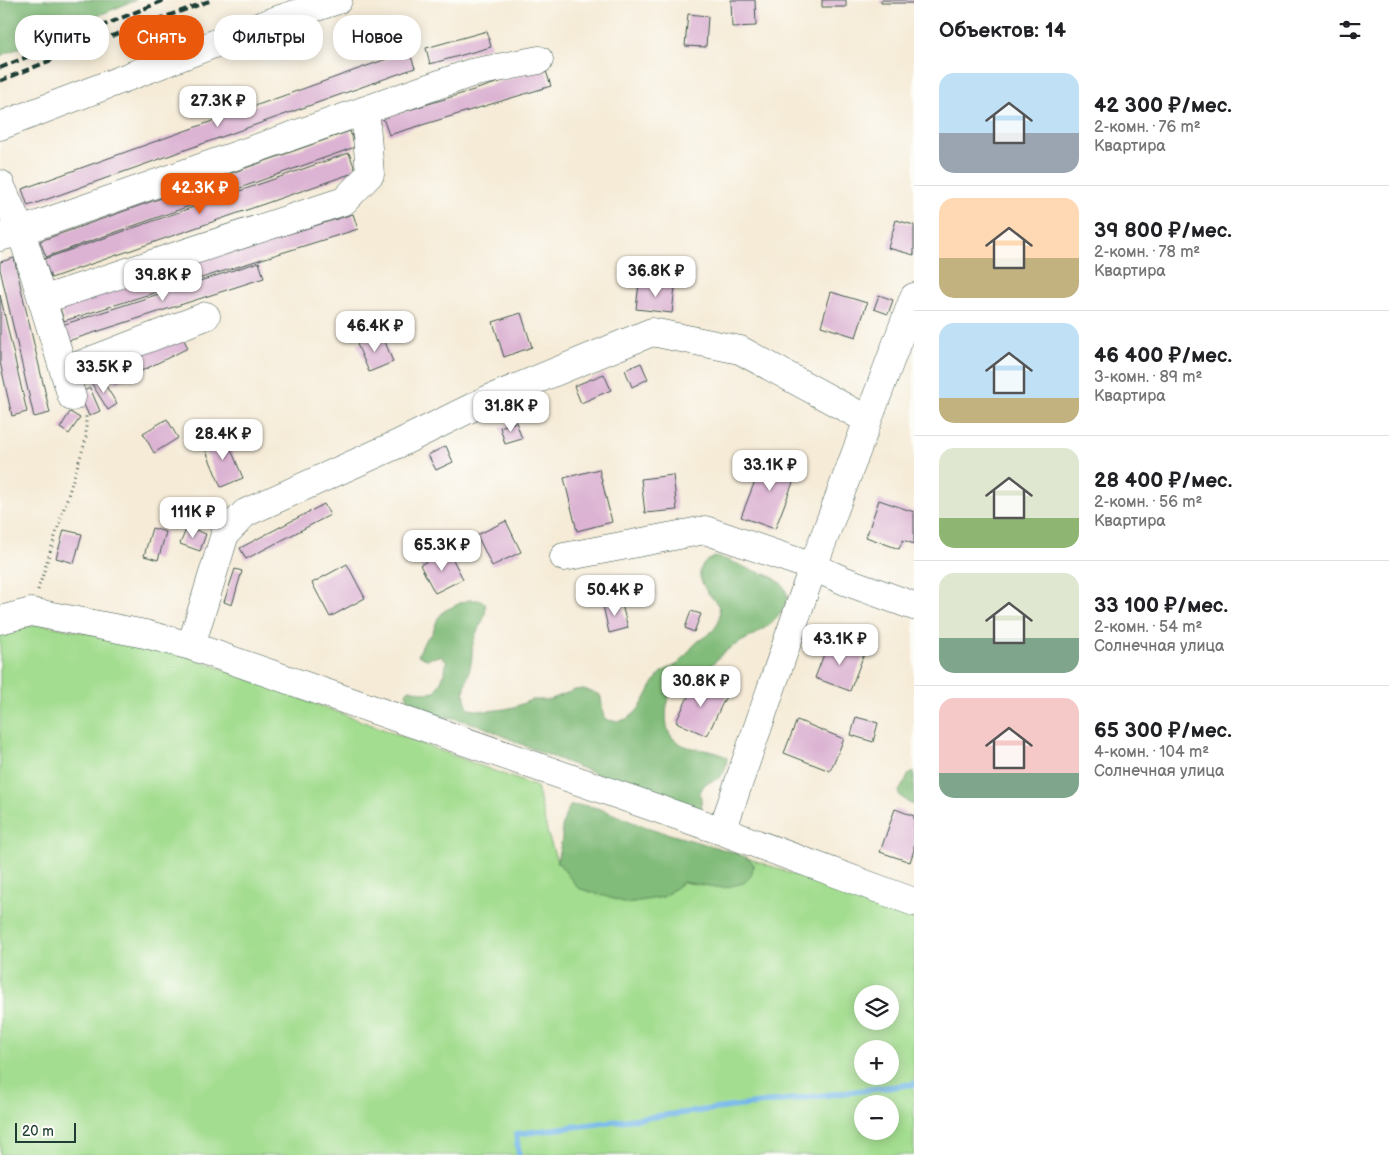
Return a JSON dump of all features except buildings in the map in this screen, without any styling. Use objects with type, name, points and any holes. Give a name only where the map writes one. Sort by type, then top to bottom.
[{"type":"street","points":[[0,126],[271,22],[338,0]]},
{"type":"street","points":[[11,234],[471,73],[539,60]]},
{"type":"street","points":[[42,300],[344,201],[370,174],[365,110]]},
{"type":"street","points":[[0,184],[11,234],[42,300],[72,397]]},
{"type":"street","points":[[722,831],[813,567],[868,420],[911,313]]},
{"type":"street","points":[[64,371],[206,316]]},
{"type":"street","points":[[192,646],[226,534],[245,513],[398,444],[487,400],[652,332],[740,350],[868,420]]},
{"type":"street","points":[[564,557],[705,530],[813,567],[845,581],[914,606]]},
{"type":"street","points":[[0,620],[31,612],[145,634],[192,646],[722,831],[914,902]]},
{"type":"path","points":[[31,612],[86,439],[86,414],[72,397]]},
{"type":"green space","points":[[0,0],[136,0],[100,15],[15,15],[15,50],[0,56]]},
{"type":"green space","points":[[715,557],[772,577],[782,584],[788,597],[779,615],[765,628],[727,650],[707,668],[679,680],[670,694],[666,718],[672,737],[685,746],[721,754],[727,758],[725,769],[721,776],[705,784],[700,792],[702,807],[697,813],[530,748],[479,725],[449,717],[433,717],[420,712],[409,701],[406,693],[410,689],[426,693],[435,692],[444,673],[447,661],[441,656],[426,659],[418,655],[425,640],[432,634],[438,618],[444,611],[460,603],[478,600],[485,603],[486,609],[473,643],[472,660],[465,686],[464,692],[469,709],[487,711],[505,709],[531,700],[549,700],[575,690],[584,689],[600,695],[605,719],[618,721],[627,719],[639,708],[661,673],[678,664],[695,644],[712,631],[717,624],[720,616],[719,607],[704,587],[700,577],[701,568],[704,564]]},
{"type":"green space","points":[[40,624],[172,650],[537,787],[548,835],[557,861],[578,888],[627,903],[663,897],[683,882],[723,888],[733,885],[754,864],[745,857],[914,918],[914,1155],[0,1155],[0,632]]},
{"type":"green space","points":[[914,770],[914,805],[898,793],[909,774]]},
{"type":"green space","points":[[582,805],[597,808],[640,825],[745,857],[754,864],[751,876],[744,883],[723,888],[683,882],[663,897],[627,903],[578,888],[557,861],[565,816],[570,806]]},
{"type":"waterway","points":[[519,1155],[516,1134],[914,1084]]},
{"type":"railway","points":[[0,68],[165,0]]},
{"type":"railway","points":[[0,81],[103,39],[212,0]]}]
